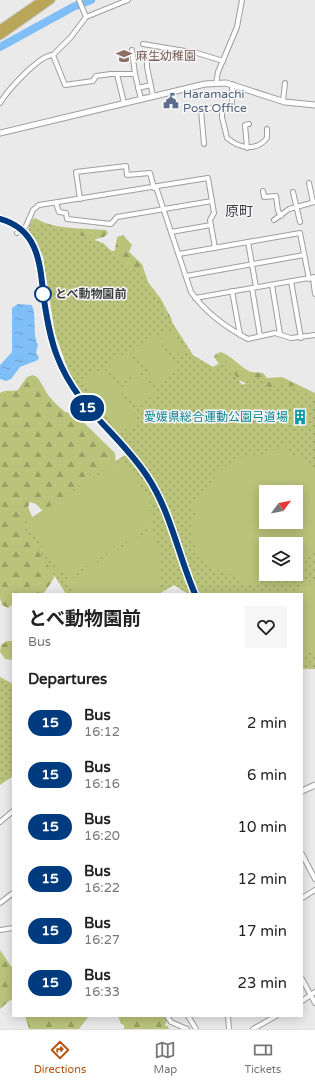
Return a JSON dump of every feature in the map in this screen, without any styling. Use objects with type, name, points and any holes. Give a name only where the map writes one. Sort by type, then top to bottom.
[{"type":"highway","points":[[0,29],[42,0]]},
{"type":"highway","points":[[0,36],[51,0]]},
{"type":"street","points":[[79,0],[85,16]]},
{"type":"street","points":[[0,103],[6,94],[34,64],[49,55],[53,55],[71,37],[85,16],[128,0]]},
{"type":"street","points":[[216,83],[218,72],[238,24],[242,0]]},
{"type":"street","points":[[143,44],[197,53],[223,61]]},
{"type":"street","points":[[132,50],[135,74],[141,99]]},
{"type":"street","points":[[53,55],[65,85],[93,81],[96,76],[135,74]]},
{"type":"street","points":[[147,63],[153,96]]},
{"type":"street","points":[[117,74],[124,103]]},
{"type":"street","points":[[0,133],[193,86],[216,83],[232,84],[283,101],[304,106],[315,106]]},
{"type":"street","points":[[283,101],[285,83]]},
{"type":"street","points":[[204,144],[201,110],[206,108],[232,108],[232,84]]},
{"type":"street","points":[[138,88],[151,85]]},
{"type":"street","points":[[222,108],[222,117],[227,138],[247,148],[257,146],[266,140],[267,129]]},
{"type":"street","points":[[247,148],[245,125],[249,124]]},
{"type":"street","points":[[80,199],[76,172],[126,166],[127,175],[150,173],[164,209],[191,292],[199,303],[222,324],[248,339],[275,333],[291,338],[302,338],[315,335]]},
{"type":"street","points":[[17,233],[26,226],[35,207],[208,178],[214,213],[210,220],[215,248]]},
{"type":"street","points":[[274,220],[289,209],[314,202],[309,183]]},
{"type":"street","points":[[263,191],[264,197],[276,196],[281,216]]},
{"type":"street","points":[[293,192],[300,222]]},
{"type":"street","points":[[56,203],[59,212],[66,213],[67,220],[111,224],[117,217],[212,201]]},
{"type":"street","points":[[171,232],[211,225]]},
{"type":"street","points":[[179,254],[300,233],[304,255],[312,278],[315,294]]},
{"type":"street","points":[[248,242],[260,336]]},
{"type":"street","points":[[186,276],[304,255]]},
{"type":"street","points":[[195,298],[312,278]]},
{"type":"street","points":[[291,282],[302,338]]},
{"type":"street","points":[[272,285],[280,334]]},
{"type":"street","points":[[232,292],[240,335]]},
{"type":"street","points":[[303,790],[315,784]]},
{"type":"street","points":[[0,822],[12,812]]},
{"type":"street","points":[[303,856],[315,879]]},
{"type":"street","points":[[303,897],[315,890]]},
{"type":"street","points":[[0,903],[12,894]]},
{"type":"street","points":[[0,930],[12,928]]},
{"type":"street","points":[[303,981],[315,1003]]},
{"type":"street","points":[[303,1000],[315,992]]},
{"type":"street","points":[[168,1017],[171,1022],[187,1029]]},
{"type":"street","points":[[189,1017],[196,1029]]},
{"type":"street","points":[[228,1017],[229,1029]]},
{"type":"street","points":[[253,1029],[274,1017]]},
{"type":"green space","points":[[35,218],[60,227],[106,230],[108,233],[104,237],[96,239],[91,244],[111,252],[115,250],[117,237],[123,235],[132,245],[129,252],[142,264],[148,282],[161,299],[172,320],[171,323],[63,283],[29,226]]},
{"type":"green space","points":[[38,223],[50,225],[103,243],[122,261],[142,275],[193,355],[213,367],[225,360],[242,385],[259,377],[270,388],[276,385],[293,386],[315,399],[315,669],[303,669],[303,593],[186,593],[174,585],[161,593],[65,593],[22,524],[131,451],[92,411],[81,397],[71,378],[55,333],[43,257],[37,242],[28,229]]},
{"type":"green space","points":[[172,330],[185,350],[173,357],[161,337]]},
{"type":"green space","points":[[155,335],[178,370],[157,385],[133,349]]},
{"type":"green space","points":[[128,351],[141,370],[121,383],[108,364]]},
{"type":"green space","points":[[221,352],[249,371],[263,373],[267,378],[282,377],[315,393],[315,403],[271,394],[229,376],[222,365],[219,364],[214,357],[216,354]]},
{"type":"green space","points":[[104,367],[139,421],[118,434],[83,381]]},
{"type":"green space","points":[[144,374],[156,393],[136,407],[123,387]]},
{"type":"green space","points":[[33,375],[38,378],[48,395],[56,404],[65,412],[75,414],[115,453],[116,463],[43,511],[36,504],[30,502],[28,507],[56,573],[44,593],[12,593],[12,605],[8,608],[2,605],[0,598],[0,393],[4,391],[18,390],[27,377]]},
{"type":"green space","points":[[287,445],[288,453],[300,458],[301,457],[315,468],[315,549],[303,558],[303,537],[259,537],[259,581],[260,581],[242,584],[241,575],[231,575],[221,572],[213,568],[200,555],[195,546],[190,527],[192,526],[196,510],[191,507],[216,480],[213,477],[229,464],[253,452],[255,457]]},
{"type":"green space","points":[[122,460],[135,476],[153,508],[148,512],[153,521],[151,522],[153,525],[69,577],[67,574],[59,572],[26,522]]},
{"type":"green space","points":[[150,530],[161,549],[160,593],[73,593],[67,582]]},
{"type":"green space","points":[[315,579],[315,651],[303,650],[303,593],[293,593]]},
{"type":"green space","points":[[7,641],[12,641],[12,660],[5,659],[0,652],[1,645]]},
{"type":"green space","points":[[0,677],[12,683],[12,777],[0,785]]},
{"type":"green space","points":[[0,950],[12,968],[12,1000],[0,1009]]},
{"type":"green space","points":[[25,1017],[88,1017],[79,1029],[29,1029]]},
{"type":"green space","points":[[118,1017],[166,1017],[167,1020],[165,1026],[168,1026],[169,1029],[124,1029],[124,1025],[121,1024]]},
{"type":"water","points":[[18,304],[32,305],[35,336],[38,345],[36,353],[39,357],[38,360],[20,367],[11,379],[6,381],[0,379],[0,365],[12,352],[12,308]]},
{"type":"waterway","points":[[0,47],[73,7],[91,0]]},
{"type":"bus line","name":"15","points":[[0,219],[20,229],[28,237],[36,250],[51,340],[66,377],[80,400],[132,455],[148,478],[162,505],[195,593]]},
{"type":"place","name":"麻生幼稚園","points":[[124,56]]},
{"type":"place","name":"Haramachi Post Office","points":[[171,101]]},
{"type":"place","name":"とべ動物園前","points":[[43,294]]},
{"type":"place","name":"愛媛県総合運動公園弓道場","points":[[300,417]]},
{"type":"district","name":"原町","points":[[239,211]]}]
